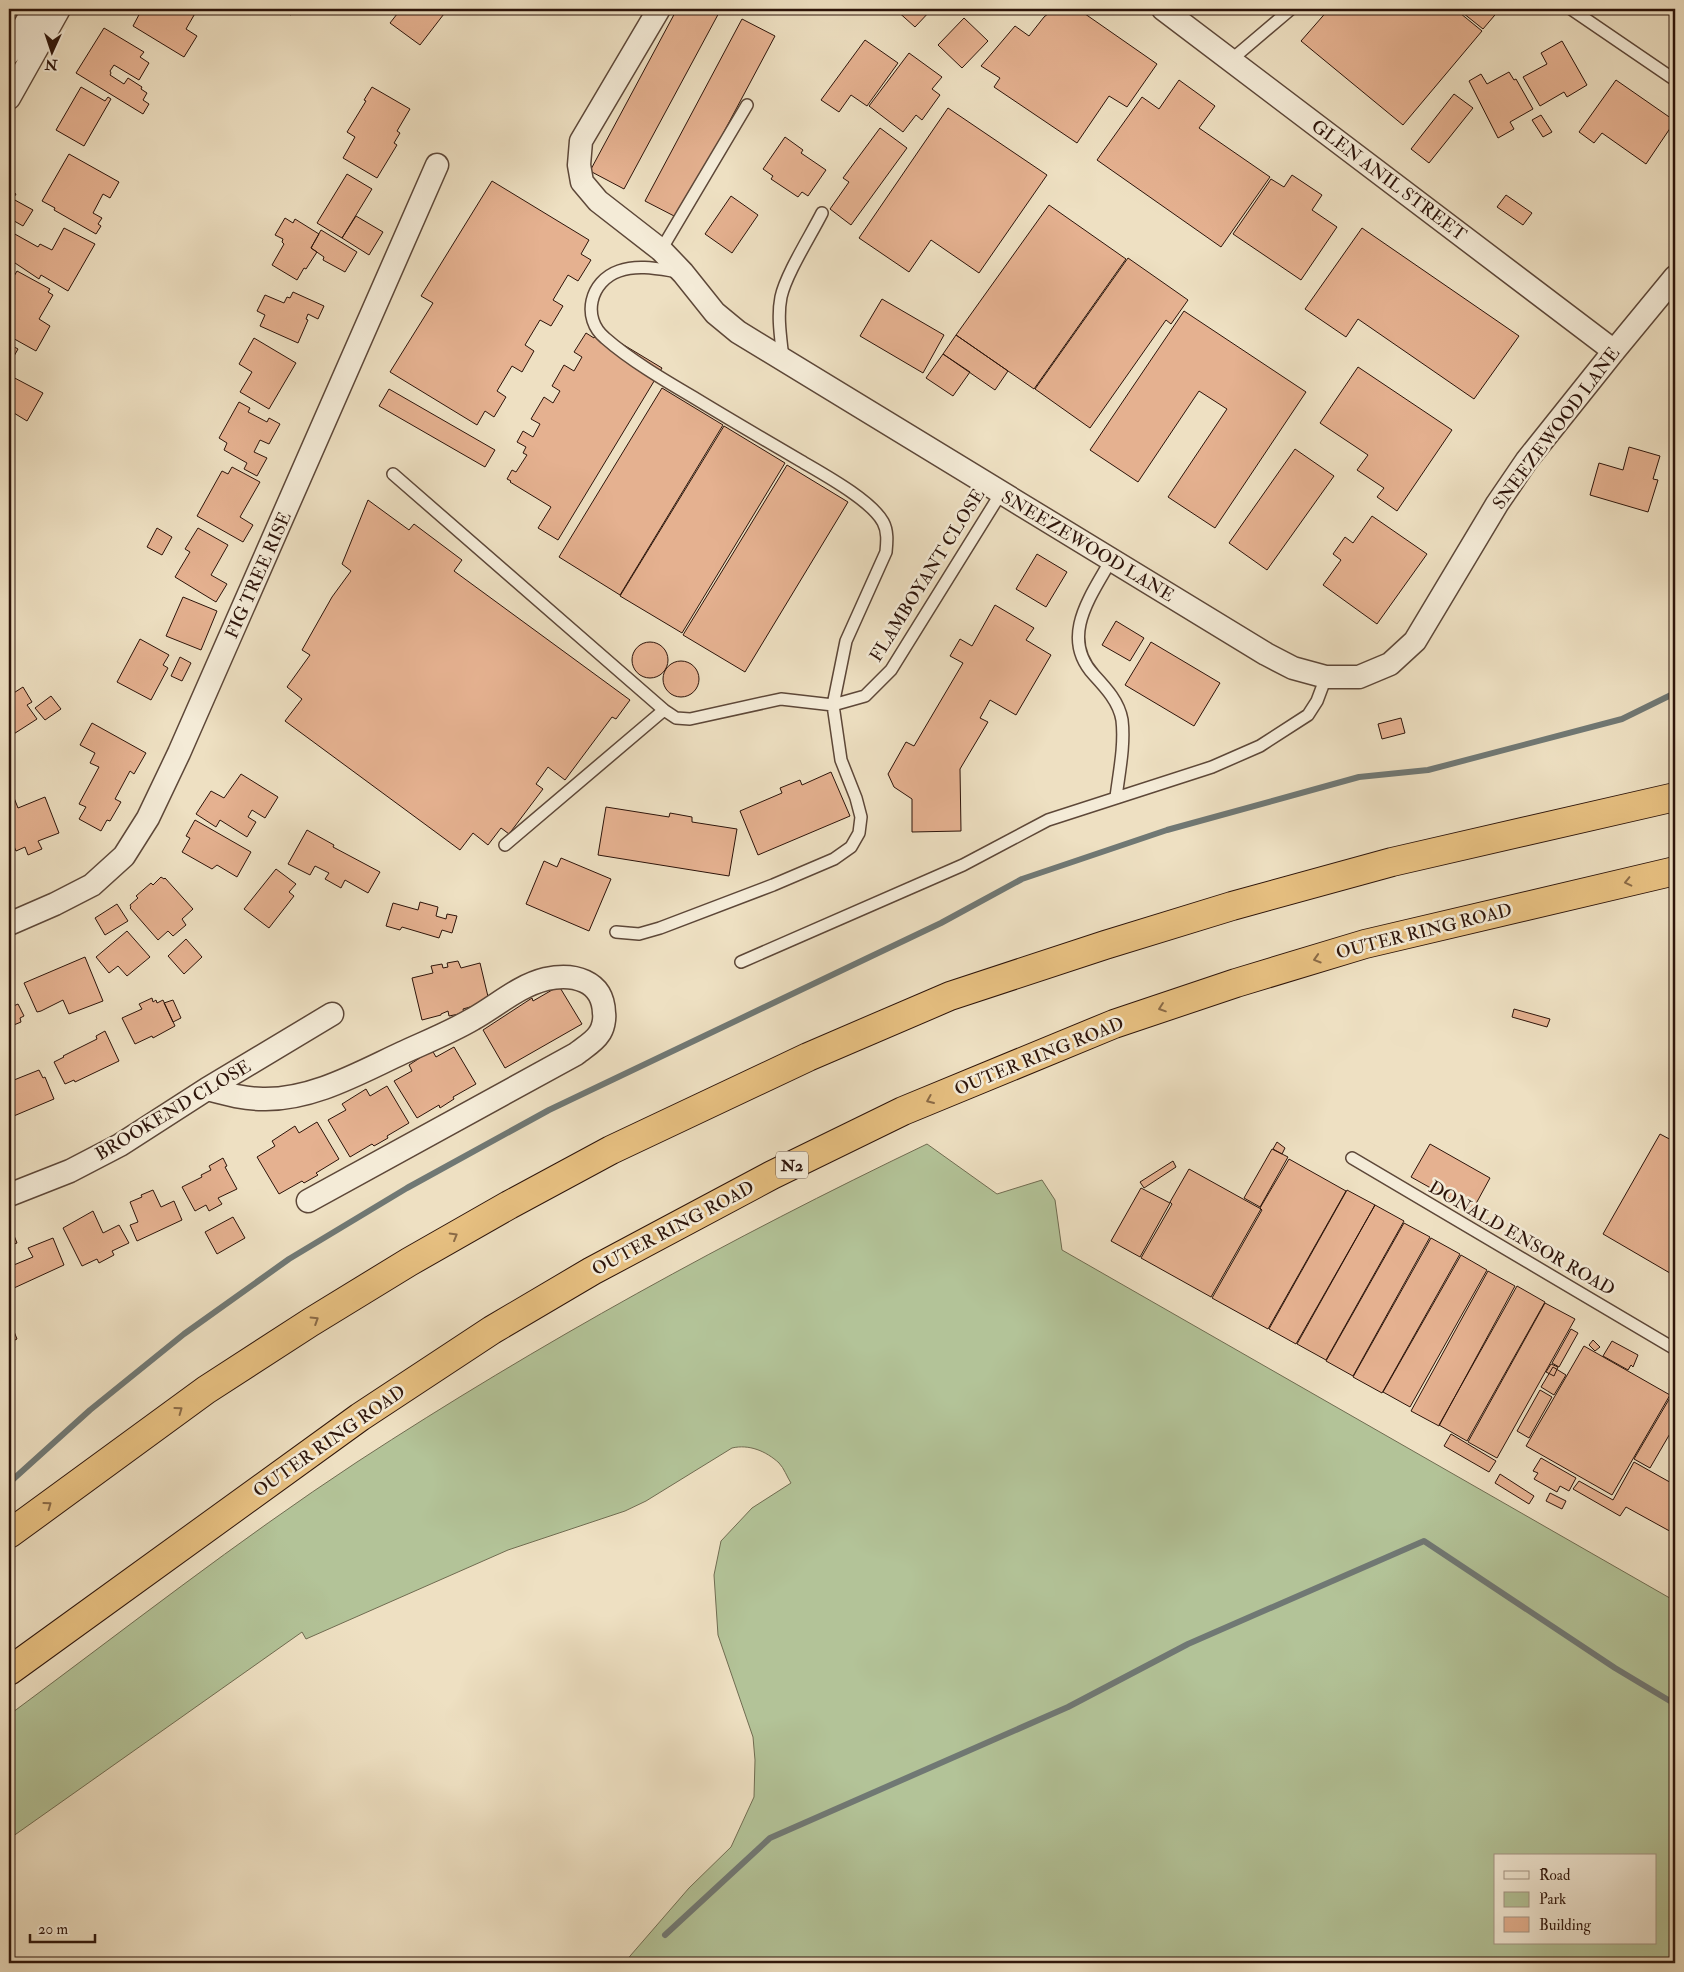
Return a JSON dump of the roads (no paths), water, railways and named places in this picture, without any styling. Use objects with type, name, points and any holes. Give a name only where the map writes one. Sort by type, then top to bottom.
[{"type":"highway","points":[[9,1534],[206,1390],[311,1322],[409,1262],[611,1150],[808,1057],[950,996],[1105,944],[1232,906],[1392,862],[1675,797]]},
{"type":"highway","name":"OUTER RING ROAD","points":[[9,1671],[360,1417],[492,1330],[592,1271],[772,1175],[903,1111],[1114,1024],[1236,983],[1365,944],[1675,871]]},
{"type":"street","points":[[9,53],[34,9]]},
{"type":"street","points":[[9,98],[59,9]]},
{"type":"street","name":"SNEEZEWOOD LANE","points":[[659,9],[581,141],[579,165],[582,182],[598,201],[661,250],[683,273],[715,313],[738,332],[1266,654],[1293,668],[1326,677],[1359,677],[1390,664],[1415,641],[1497,504],[1527,460],[1675,277]]},
{"type":"street","name":"GLEN ANIL STREET","points":[[1163,9],[1614,351]]},
{"type":"street","name":"FIG TREE RISE","points":[[9,924],[92,885],[124,856],[148,818],[179,754],[437,165]]},
{"type":"street","points":[[208,1089],[240,1098],[256,1099],[299,1096],[330,1086],[424,1043],[472,1020],[515,991],[545,980],[569,976],[588,982],[599,993],[604,1007],[605,1020],[599,1034],[576,1054],[308,1201]]},
{"type":"street","name":"BROOKEND CLOSE","points":[[9,1195],[70,1171],[120,1145],[332,1014]]},
{"type":"lane","points":[[1231,60],[1291,9]]},
{"type":"lane","points":[[1571,9],[1675,80]]},
{"type":"lane","points":[[661,250],[746,105]]},
{"type":"lane","points":[[783,359],[779,321],[781,296],[822,213]]},
{"type":"lane","points":[[616,932],[639,934],[660,928],[834,859],[851,847],[859,833],[861,817],[856,798],[841,760],[833,705],[846,641],[886,552],[887,536],[883,522],[870,508],[842,485],[660,377],[603,337],[593,321],[590,307],[594,292],[604,279],[619,271],[642,267],[683,273]]},
{"type":"lane","points":[[393,474],[664,710],[676,718],[690,720],[781,699],[833,705]]},
{"type":"lane","name":"FLAMBOYANT CLOSE","points":[[833,705],[865,696],[891,670],[1001,493]]},
{"type":"lane","points":[[1111,560],[1082,614],[1078,628],[1078,644],[1082,658],[1117,704],[1122,720],[1122,742],[1116,797]]},
{"type":"lane","points":[[741,962],[963,865],[1048,820],[1212,767],[1260,746],[1308,715],[1317,701],[1326,677]]},
{"type":"lane","points":[[505,845],[664,710]]},
{"type":"lane","name":"DONALD ENSOR ROAD","points":[[1352,1158],[1675,1348]]},
{"type":"waterway","points":[[9,1483],[90,1410],[184,1334],[289,1259],[407,1188],[549,1110],[941,923],[1022,879],[1167,830],[1359,777],[1428,770],[1622,719],[1675,693]]},
{"type":"waterway","points":[[665,1935],[770,1838],[1068,1707],[1188,1644],[1424,1541],[1615,1668],[1675,1704]]}]
